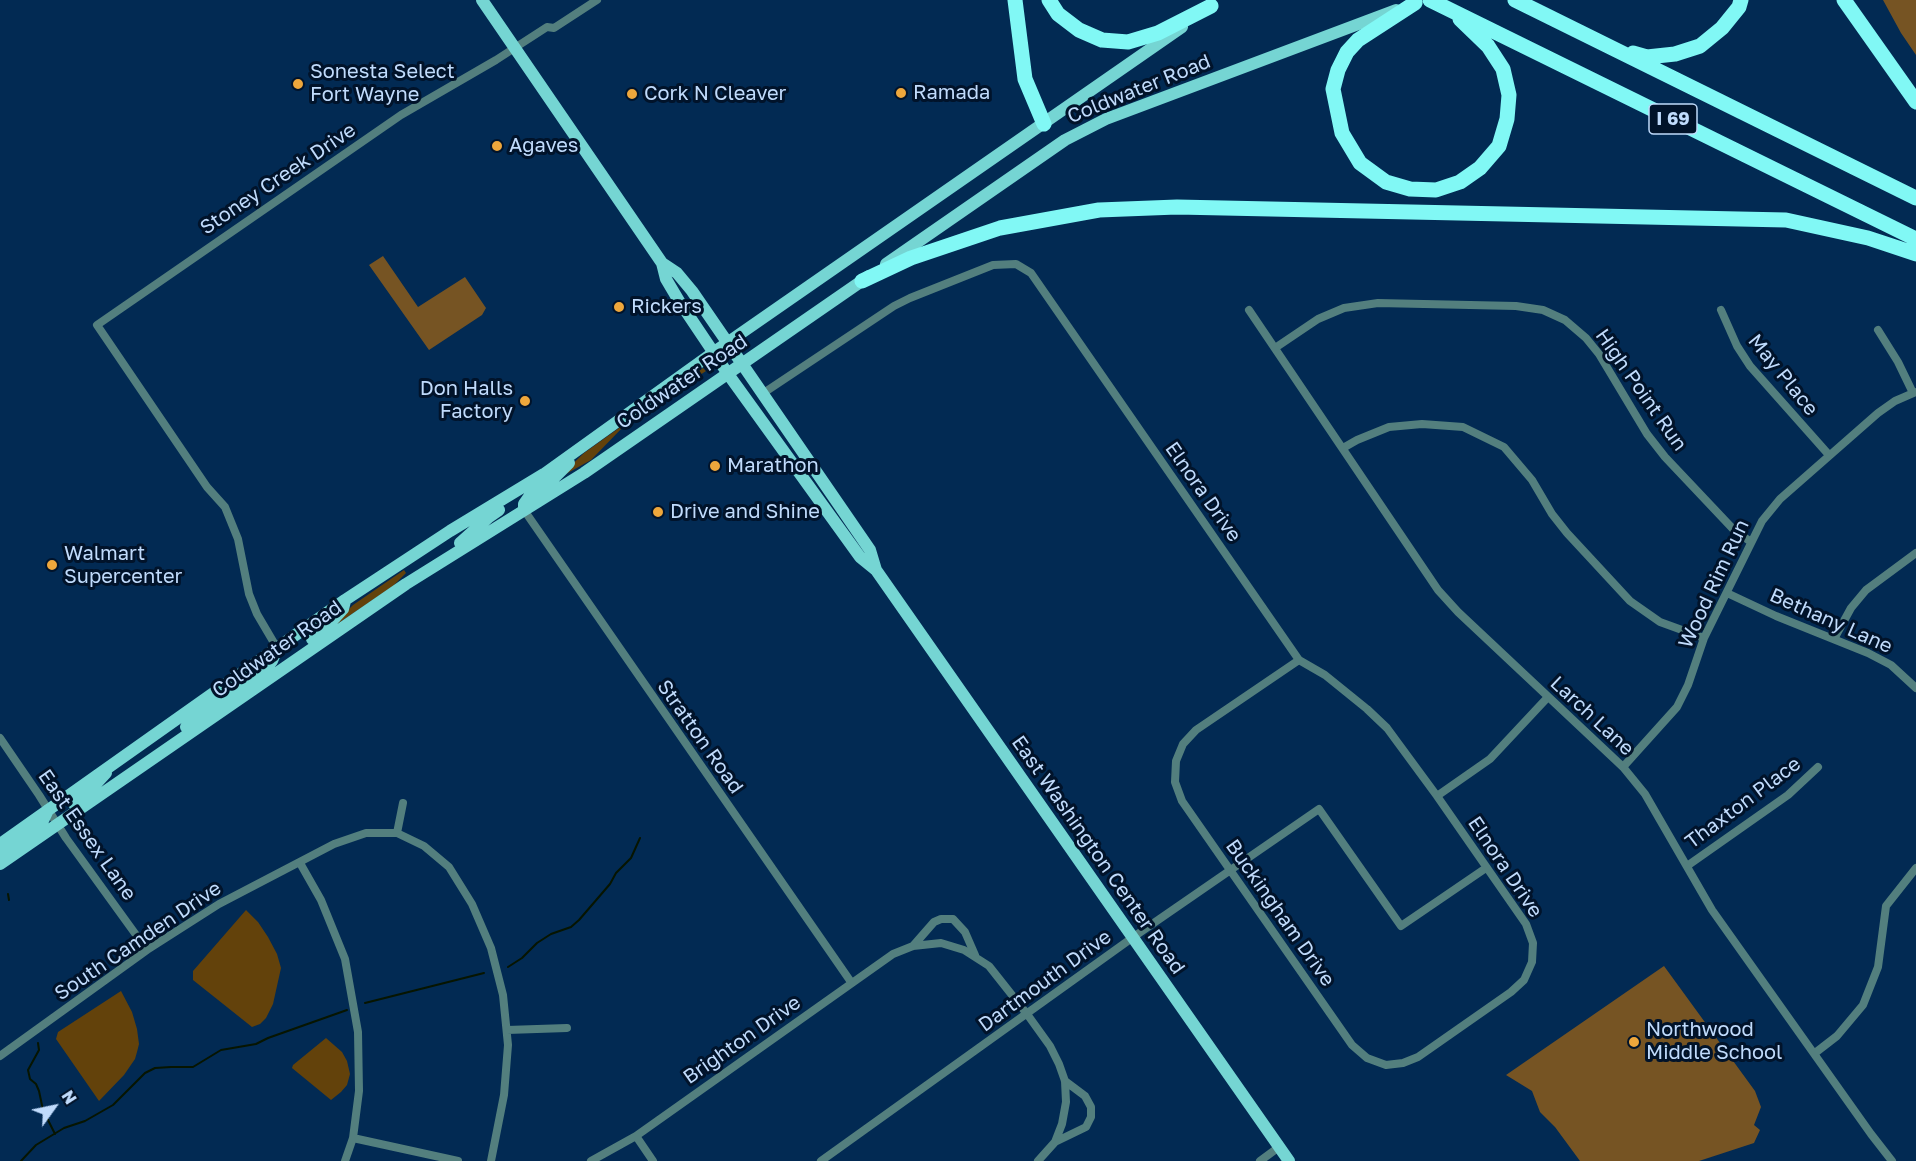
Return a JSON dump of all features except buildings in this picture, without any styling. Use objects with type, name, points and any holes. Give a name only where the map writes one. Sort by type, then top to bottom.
[{"type":"highway","points":[[1014,0],[1025,79],[1044,124]]},
{"type":"highway","points":[[1049,0],[1058,14],[1079,30],[1102,40],[1128,42],[1158,33],[1215,3]]},
{"type":"highway","name":"I 69","points":[[1515,0],[1916,198]]},
{"type":"highway","points":[[1605,46],[1647,57],[1675,54],[1700,46],[1722,28],[1739,7],[1741,0]]},
{"type":"highway","points":[[1844,0],[1916,102]]},
{"type":"highway","points":[[1855,0],[1896,74]]},
{"type":"highway","points":[[1422,1],[1376,23],[1358,40],[1347,52],[1338,70],[1334,88],[1342,133],[1360,163],[1386,182],[1410,189],[1436,190],[1460,182],[1480,168],[1499,146],[1508,111],[1509,94],[1503,69],[1488,46],[1452,10]]},
{"type":"highway","name":"I 69","points":[[1422,1],[1452,10],[1916,239]]},
{"type":"highway","points":[[862,281],[911,258],[1000,228],[1099,210],[1177,207],[1786,220],[1868,238],[1916,254]]},
{"type":"main road","name":"East Washington Center Road","points":[[482,0],[662,263],[666,279],[679,301],[728,374],[860,557],[876,570],[1289,1161]]},
{"type":"main road","name":"Coldwater Road","points":[[0,844],[345,600],[579,448],[1215,3]]},
{"type":"main road","name":"Coldwater Road","points":[[0,864],[406,584],[584,472],[1065,140],[1106,119],[1376,23]]},
{"type":"main road","name":"East Washington Center Road","points":[[662,263],[677,273],[728,343],[870,550],[876,570]]},
{"type":"main road","points":[[524,510],[524,504],[531,494],[550,482],[574,458],[579,448]]},
{"type":"main road","points":[[455,552],[458,544],[508,504],[512,493]]},
{"type":"main road","points":[[288,665],[297,651],[320,634],[343,609],[345,600]]},
{"type":"main road","points":[[209,719],[231,694],[268,666],[277,648]]},
{"type":"main road","points":[[179,741],[184,728],[215,700],[215,693]]},
{"type":"main road","points":[[58,824],[62,813],[82,799],[106,775],[108,766]]},
{"type":"main road","points":[[0,853],[41,825],[48,809]]},
{"type":"street","name":"Stoney Creek Drive","points":[[277,648],[257,614],[249,594],[238,539],[225,507],[207,487],[97,325],[401,116],[547,27],[554,28],[597,0]]},
{"type":"street","name":"Elnora Drive","points":[[762,394],[894,306],[993,265],[1016,264],[1030,273],[1299,660],[1325,675],[1387,728],[1526,924],[1533,943],[1532,962],[1524,980],[1511,992],[1418,1057],[1403,1064],[1386,1065]]},
{"type":"street","name":"High Point Run","points":[[1275,348],[1318,319],[1344,308],[1378,303],[1516,306],[1543,310],[1564,320],[1586,338],[1599,354],[1647,434],[1665,457],[1734,530],[1751,542]]},
{"type":"street","name":"Larch Lane","points":[[1249,310],[1438,590],[1458,612],[1623,767],[1645,794],[1712,910],[1892,1161]]},
{"type":"street","name":"May Place","points":[[1720,310],[1737,346],[1750,366],[1829,455]]},
{"type":"street","points":[[1878,330],[1914,393]]},
{"type":"street","name":"Wood Rim Run","points":[[1623,767],[1677,707],[1688,685],[1704,638],[1762,521],[1780,499],[1878,413],[1895,401],[1914,393]]},
{"type":"street","points":[[1343,448],[1389,427],[1422,424],[1463,427],[1504,447],[1532,480],[1552,514],[1567,533],[1630,601],[1660,622],[1704,638]]},
{"type":"street","name":"Stratton Road","points":[[524,510],[851,982]]},
{"type":"street","points":[[1834,639],[1851,608],[1866,590],[1916,553]]},
{"type":"street","name":"Bethany Lane","points":[[1727,593],[1776,616],[1868,653],[1891,665],[1916,688]]},
{"type":"street","name":"Buckingham Drive","points":[[1299,660],[1196,730],[1183,744],[1176,761],[1174,782],[1182,801],[1352,1045],[1367,1058],[1386,1065]]},
{"type":"street","points":[[1437,796],[1490,759],[1548,697]]},
{"type":"street","name":"East Essex Lane","points":[[0,738],[66,838],[147,950]]},
{"type":"street","name":"Thaxton Place","points":[[1687,866],[1788,795],[1818,767]]},
{"type":"street","points":[[403,803],[397,833],[424,846],[449,867],[472,904],[492,948],[504,995],[508,1045],[504,1095],[491,1161]]},
{"type":"street","name":"Dartmouth Drive","points":[[821,1161],[1132,938],[1319,809],[1401,926],[1486,868]]},
{"type":"street","name":"South Camden Drive","points":[[0,1056],[147,950],[219,904],[334,844],[366,833],[397,833]]},
{"type":"street","points":[[300,863],[321,900],[345,959],[358,1032],[359,1091],[353,1138],[345,1161]]},
{"type":"street","points":[[1815,1053],[1838,1036],[1863,1005],[1878,967],[1886,906],[1916,868]]},
{"type":"street","name":"Brighton Drive","points":[[913,946],[934,922],[940,919],[953,919],[965,932],[975,956]]},
{"type":"street","name":"Brighton Drive","points":[[591,1161],[636,1136],[892,954],[913,946],[941,943],[952,945],[989,966],[1003,981],[1050,1046],[1065,1081]]},
{"type":"street","points":[[507,1030],[567,1028]]},
{"type":"street","points":[[1055,1142],[1086,1127],[1091,1117],[1091,1107],[1085,1096],[1065,1081]]},
{"type":"street","points":[[1038,1161],[1055,1142],[1062,1124],[1066,1102],[1065,1081]]},
{"type":"street","points":[[636,1136],[653,1161]]},
{"type":"street","points":[[353,1138],[458,1161]]},
{"type":"street","points":[[1260,1161],[1279,1147]]},
{"type":"shaded area","points":[[1883,0],[1916,0],[1916,55],[1901,33]]},
{"type":"shaded area","points":[[383,256],[418,307],[465,277],[486,308],[482,315],[429,350],[369,265]]},
{"type":"shaded area","points":[[703,368],[706,371],[624,426],[591,460],[557,479],[584,453]]},
{"type":"shaded area","points":[[404,570],[406,573],[393,586],[327,631],[353,605]]},
{"type":"shaded area","points":[[246,910],[268,937],[281,968],[273,1004],[266,1018],[260,1024],[252,1027],[193,980],[193,971]]},
{"type":"shaded area","name":"Northwood Middle School","points":[[1664,966],[1755,1091],[1761,1107],[1754,1125],[1760,1130],[1754,1143],[1699,1161],[1580,1161],[1555,1127],[1540,1112],[1532,1091],[1506,1075]]},
{"type":"shaded area","points":[[121,991],[132,1012],[139,1044],[135,1059],[124,1075],[99,1101],[56,1039],[58,1032]]},
{"type":"shaded area","points":[[326,1038],[342,1052],[350,1074],[347,1085],[331,1100],[292,1068]]},
{"type":"waterway","points":[[508,967],[522,958],[537,943],[551,934],[571,927],[579,920],[610,884],[616,873],[631,858],[640,838]]},
{"type":"waterway","points":[[8,894],[9,900]]},
{"type":"waterway","points":[[365,1003],[484,973]]},
{"type":"waterway","points":[[21,1161],[36,1145],[64,1128],[85,1121],[113,1105],[145,1073],[155,1068],[193,1067],[221,1050],[256,1044],[347,1010]]},
{"type":"waterway","points":[[38,1043],[39,1050],[28,1070],[30,1079],[39,1091],[43,1110],[55,1134]]},
{"type":"place","name":"Sonesta Select Fort Wayne","points":[[298,84]]},
{"type":"place","name":"Ramada","points":[[901,93]]},
{"type":"place","name":"Cork N Cleaver","points":[[632,94]]},
{"type":"place","name":"Agaves","points":[[497,146]]},
{"type":"place","name":"Rickers","points":[[619,307]]},
{"type":"place","name":"Don Halls Factory","points":[[525,401]]},
{"type":"place","name":"Marathon","points":[[715,466]]},
{"type":"place","name":"Drive and Shine","points":[[658,512]]},
{"type":"place","name":"Walmart Supercenter","points":[[52,565]]},
{"type":"place","name":"Northwood Middle School","points":[[1634,1042]]}]
